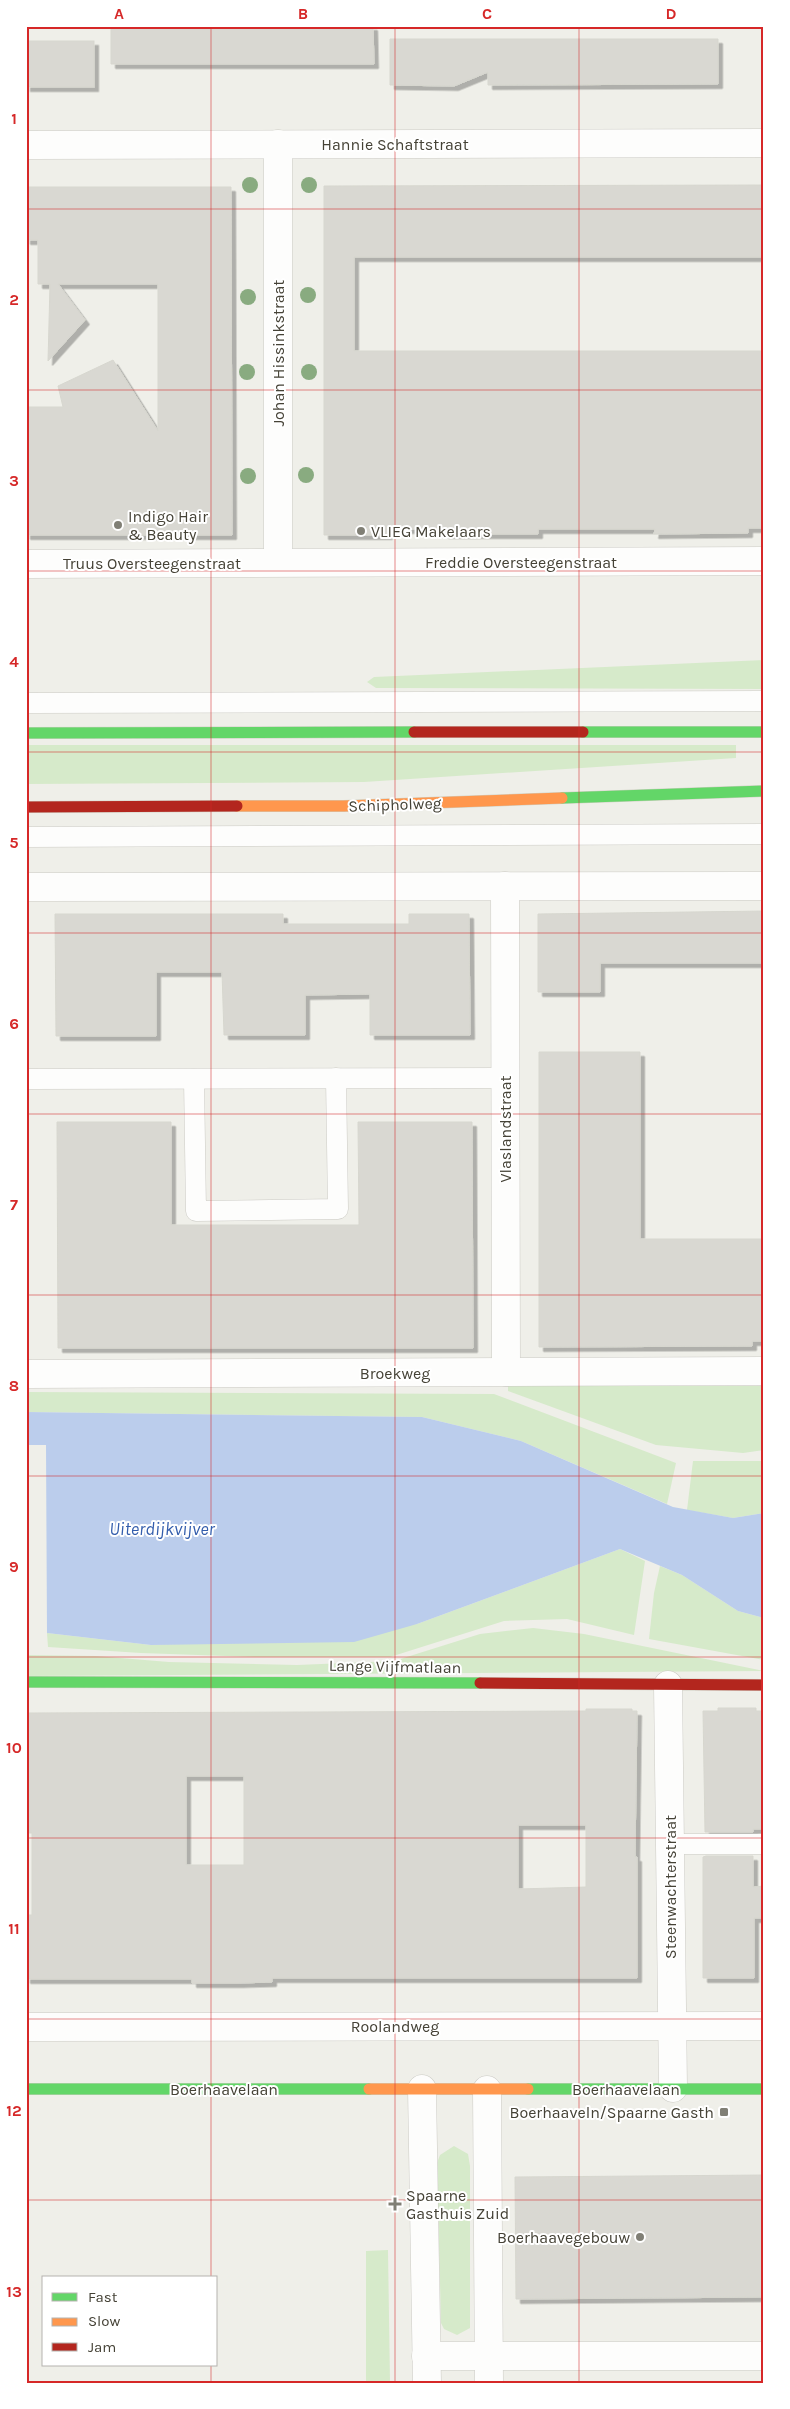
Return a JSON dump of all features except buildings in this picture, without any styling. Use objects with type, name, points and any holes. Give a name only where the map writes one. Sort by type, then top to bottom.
[{"type":"main road","points":[[26,733],[764,732]]},
{"type":"main road","name":"Schipholweg","points":[[26,807],[344,806],[764,790]]},
{"type":"main road","name":"Lange Vijfmatlaan","points":[[26,1682],[248,1681],[764,1685]]},
{"type":"main road","name":"Boerhaavelaan","points":[[26,2089],[764,2089]]},
{"type":"street","name":"Hannie Schaftstraat","points":[[26,145],[764,143]]},
{"type":"street","name":"Johan Hissinkstraat","points":[[278,144],[278,562]]},
{"type":"street","name":"Freddie Oversteegenstraat","points":[[278,562],[764,561]]},
{"type":"street","name":"Truus Oversteegenstraat","points":[[26,564],[278,562]]},
{"type":"street","name":"Vlaslandstraat","points":[[505,886],[506,1372]]},
{"type":"street","points":[[26,887],[764,886]]},
{"type":"street","name":"Broekweg","points":[[26,1374],[764,1371]]},
{"type":"street","name":"Steenwachterstraat","points":[[668,1685],[673,2088]]},
{"type":"street","name":"Roolandweg","points":[[26,2027],[764,2026]]},
{"type":"street","points":[[422,2089],[426,2383]]},
{"type":"street","points":[[487,2090],[489,2383]]},
{"type":"street","points":[[426,2356],[764,2356]]},
{"type":"lane","points":[[26,703],[764,701]]},
{"type":"lane","name":"Schipholweg","points":[[26,836],[764,834]]},
{"type":"lane","points":[[194,1079],[196,1211],[338,1209],[336,1078]]},
{"type":"lane","points":[[26,1079],[505,1078]]},
{"type":"lane","points":[[670,1844],[764,1844]]},
{"type":"green space","points":[[764,660],[764,689],[376,688],[367,682],[374,677]]},
{"type":"green space","points":[[26,745],[736,745],[736,758],[364,782],[26,784]]},
{"type":"green space","points":[[508,1386],[764,1386],[764,1450],[743,1453],[656,1445],[508,1391]]},
{"type":"green space","points":[[26,1392],[494,1394],[676,1463],[667,1504],[521,1441],[422,1417],[26,1412]]},
{"type":"green space","points":[[693,1461],[764,1461],[764,1513],[733,1518],[687,1510]]},
{"type":"green space","points":[[620,1549],[645,1561],[634,1635],[567,1619],[504,1621],[390,1657],[255,1657],[141,1653],[48,1647],[47,1633],[151,1645],[417,1624]]},
{"type":"green space","points":[[660,1566],[682,1575],[738,1611],[764,1618],[764,1660],[649,1639],[654,1593]]},
{"type":"green space","points":[[533,1628],[584,1634],[764,1671],[26,1676],[26,1655],[96,1656],[169,1662],[297,1665],[394,1661],[480,1634]]},
{"type":"green space","points":[[454,2146],[468,2154],[470,2166],[470,2328],[457,2335],[444,2329],[441,2323],[437,2163],[440,2155]]},
{"type":"green space","points":[[388,2250],[390,2383],[366,2383],[366,2251]]},
{"type":"water","name":"Uiterdijkvijver","points":[[26,1412],[422,1417],[521,1441],[673,1507],[733,1518],[764,1513],[764,1618],[738,1611],[682,1575],[620,1549],[417,1624],[354,1642],[151,1645],[47,1633],[46,1445],[26,1445]]},
{"type":"traffic: fast","points":[[26,733],[414,732]]},
{"type":"traffic: fast","points":[[583,732],[764,732]]},
{"type":"traffic: fast","points":[[562,798],[764,791]]},
{"type":"traffic: fast","points":[[26,1682],[480,1683]]},
{"type":"traffic: fast","points":[[26,2089],[369,2089]]},
{"type":"traffic: fast","points":[[528,2089],[764,2089]]},
{"type":"traffic: slow","points":[[237,806],[344,806],[562,798]]},
{"type":"traffic: slow","points":[[369,2089],[528,2089]]},
{"type":"traffic: jam","points":[[414,732],[583,732]]},
{"type":"traffic: jam","points":[[26,807],[237,806]]},
{"type":"traffic: jam","points":[[480,1683],[764,1685]]},
{"type":"place","name":"Indigo Hair & Beauty","points":[[118,525]]},
{"type":"place","name":"VLIEG Makelaars","points":[[361,531]]},
{"type":"place","name":"Boerhaaveln/Spaarne Gasth","points":[[724,2112]]},
{"type":"place","name":"Spaarne Gasthuis Zuid","points":[[395,2204]]},
{"type":"place","name":"Boerhaavegebouw","points":[[640,2237]]}]
